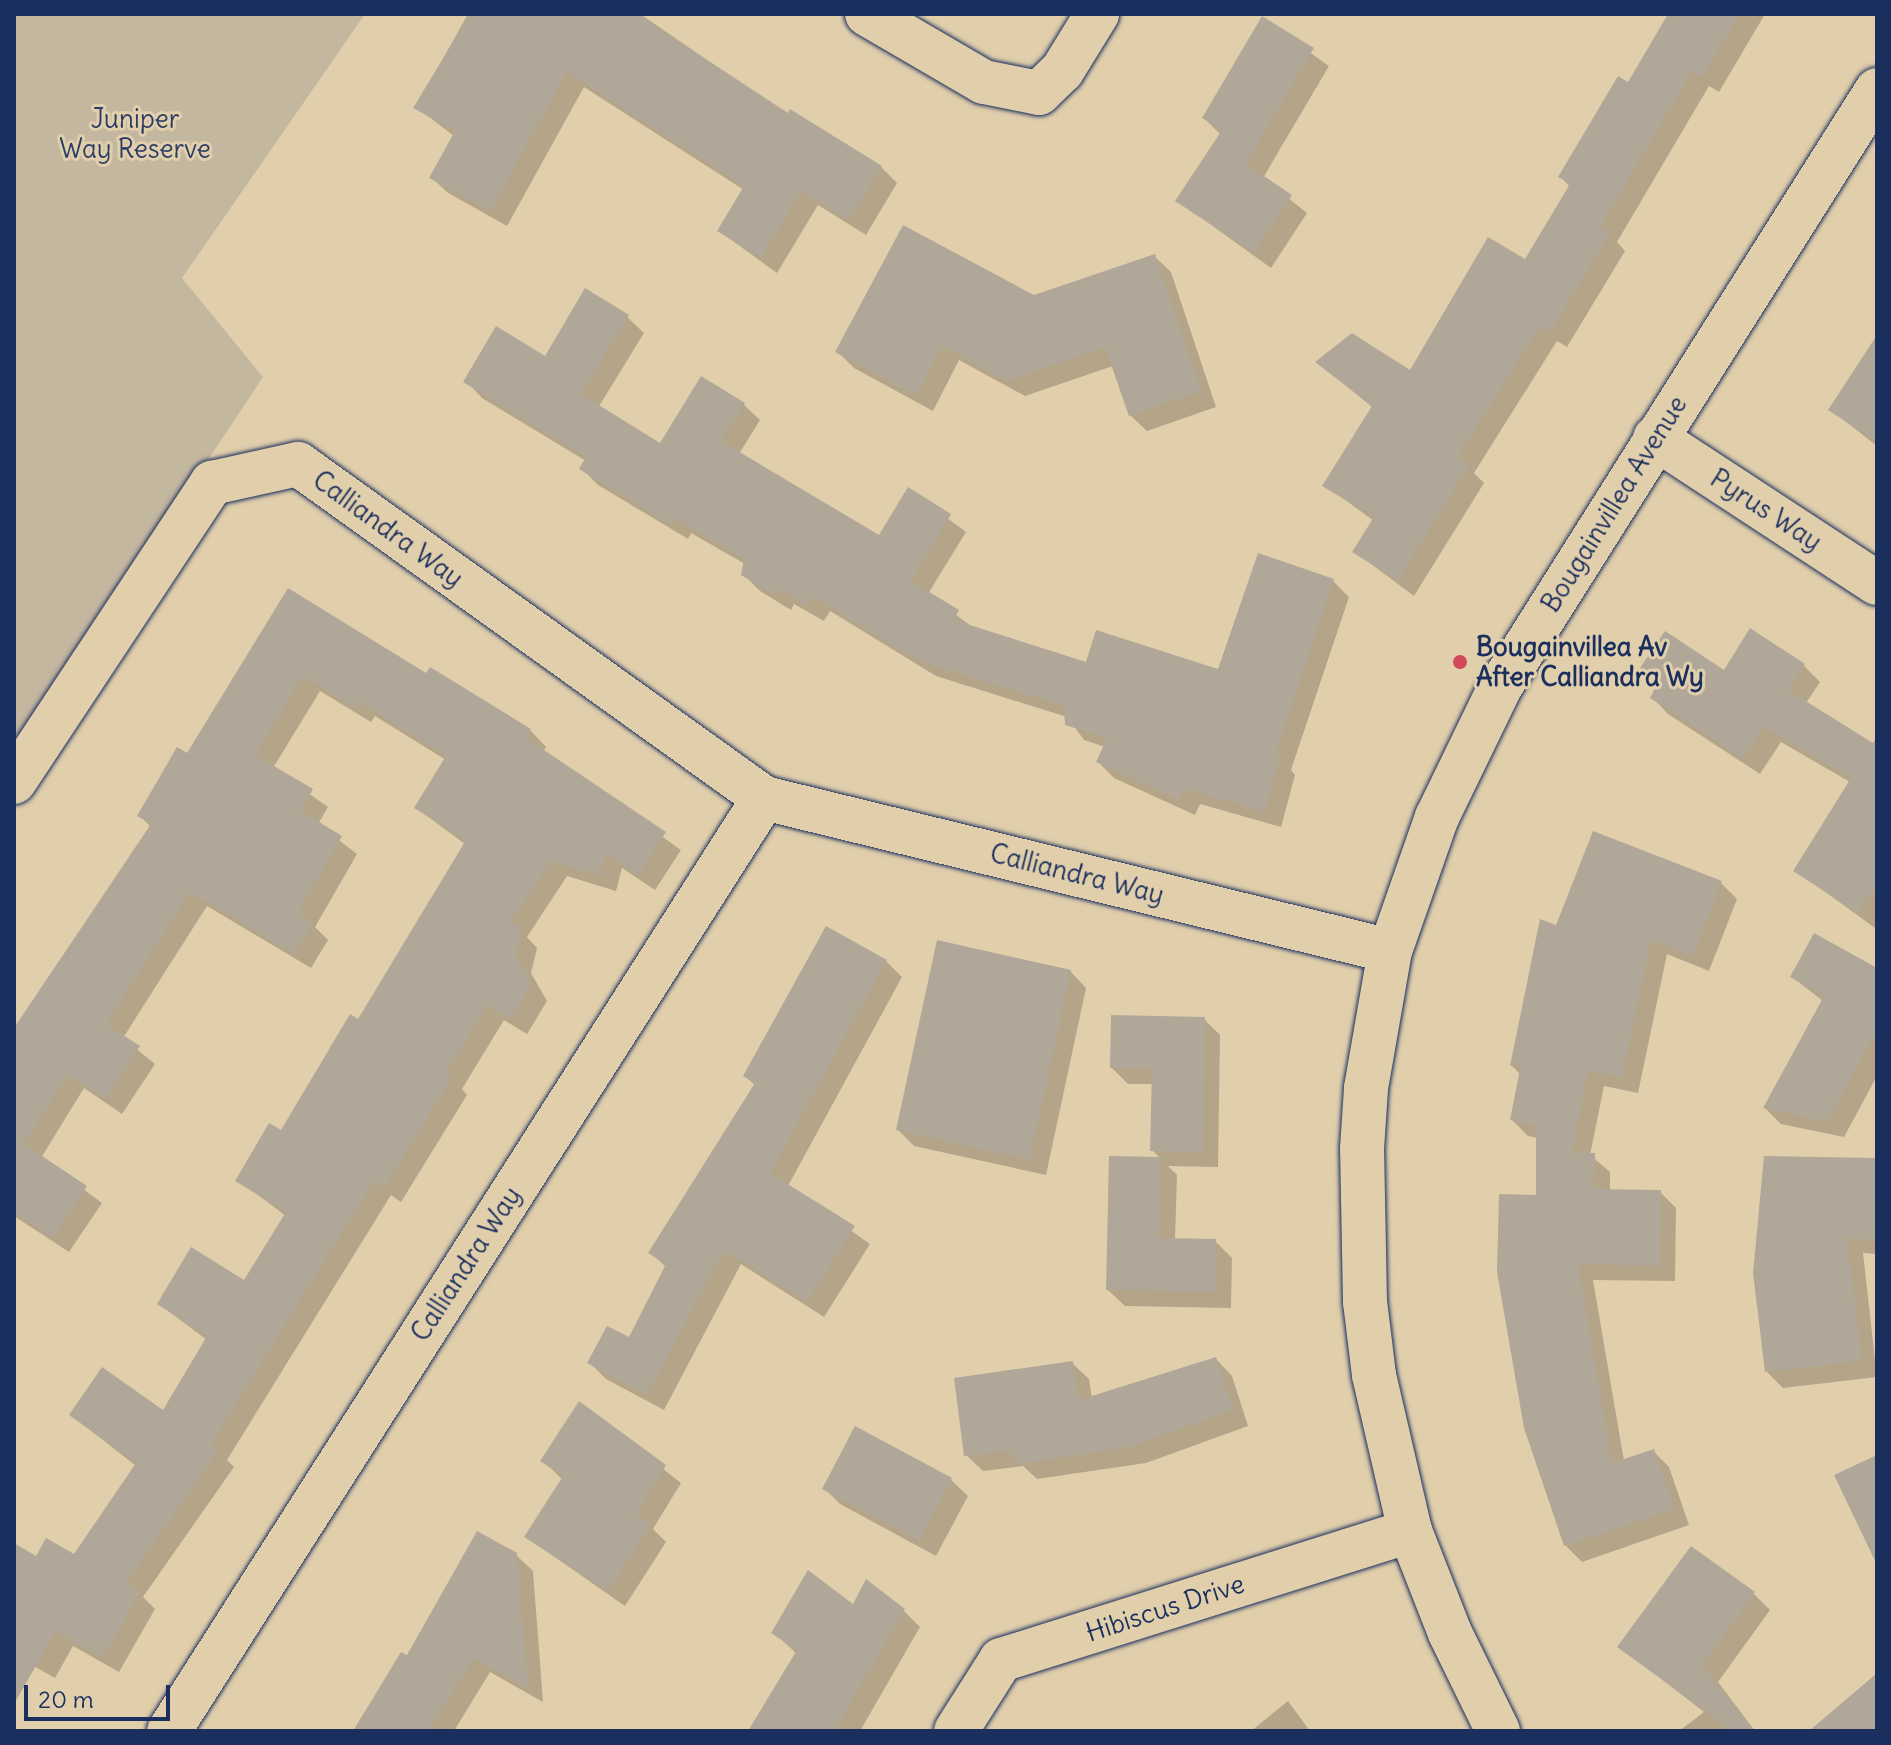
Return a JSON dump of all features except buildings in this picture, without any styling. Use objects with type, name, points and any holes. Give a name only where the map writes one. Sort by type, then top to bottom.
[{"type":"street","points":[[867,14],[984,82],[1022,93],[1039,93],[1062,71],[1097,14]]},
{"type":"street","name":"Bougainvillea Avenue","points":[[1498,1731],[1450,1633],[1410,1531],[1374,1375],[1361,1213],[1366,1088],[1390,951],[1437,817],[1493,699],[1877,90]]},
{"type":"street","name":"Pyrus Way","points":[[1655,438],[1877,583]]},
{"type":"street","name":"Calliandra Way","points":[[14,782],[212,483],[298,464],[764,798],[1390,951]]},
{"type":"street","name":"Calliandra Way","points":[[169,1731],[764,798]]},
{"type":"street","name":"Hibiscus Drive","points":[[956,1731],[1001,1660],[1410,1531]]},
{"type":"green space","name":"Juniper Way Reserve","points":[[14,14],[365,14],[182,278],[263,377],[14,752]]},
{"type":"place","name":"Bougainvillea Av After Calliandra Wy","points":[[1460,662]]}]
